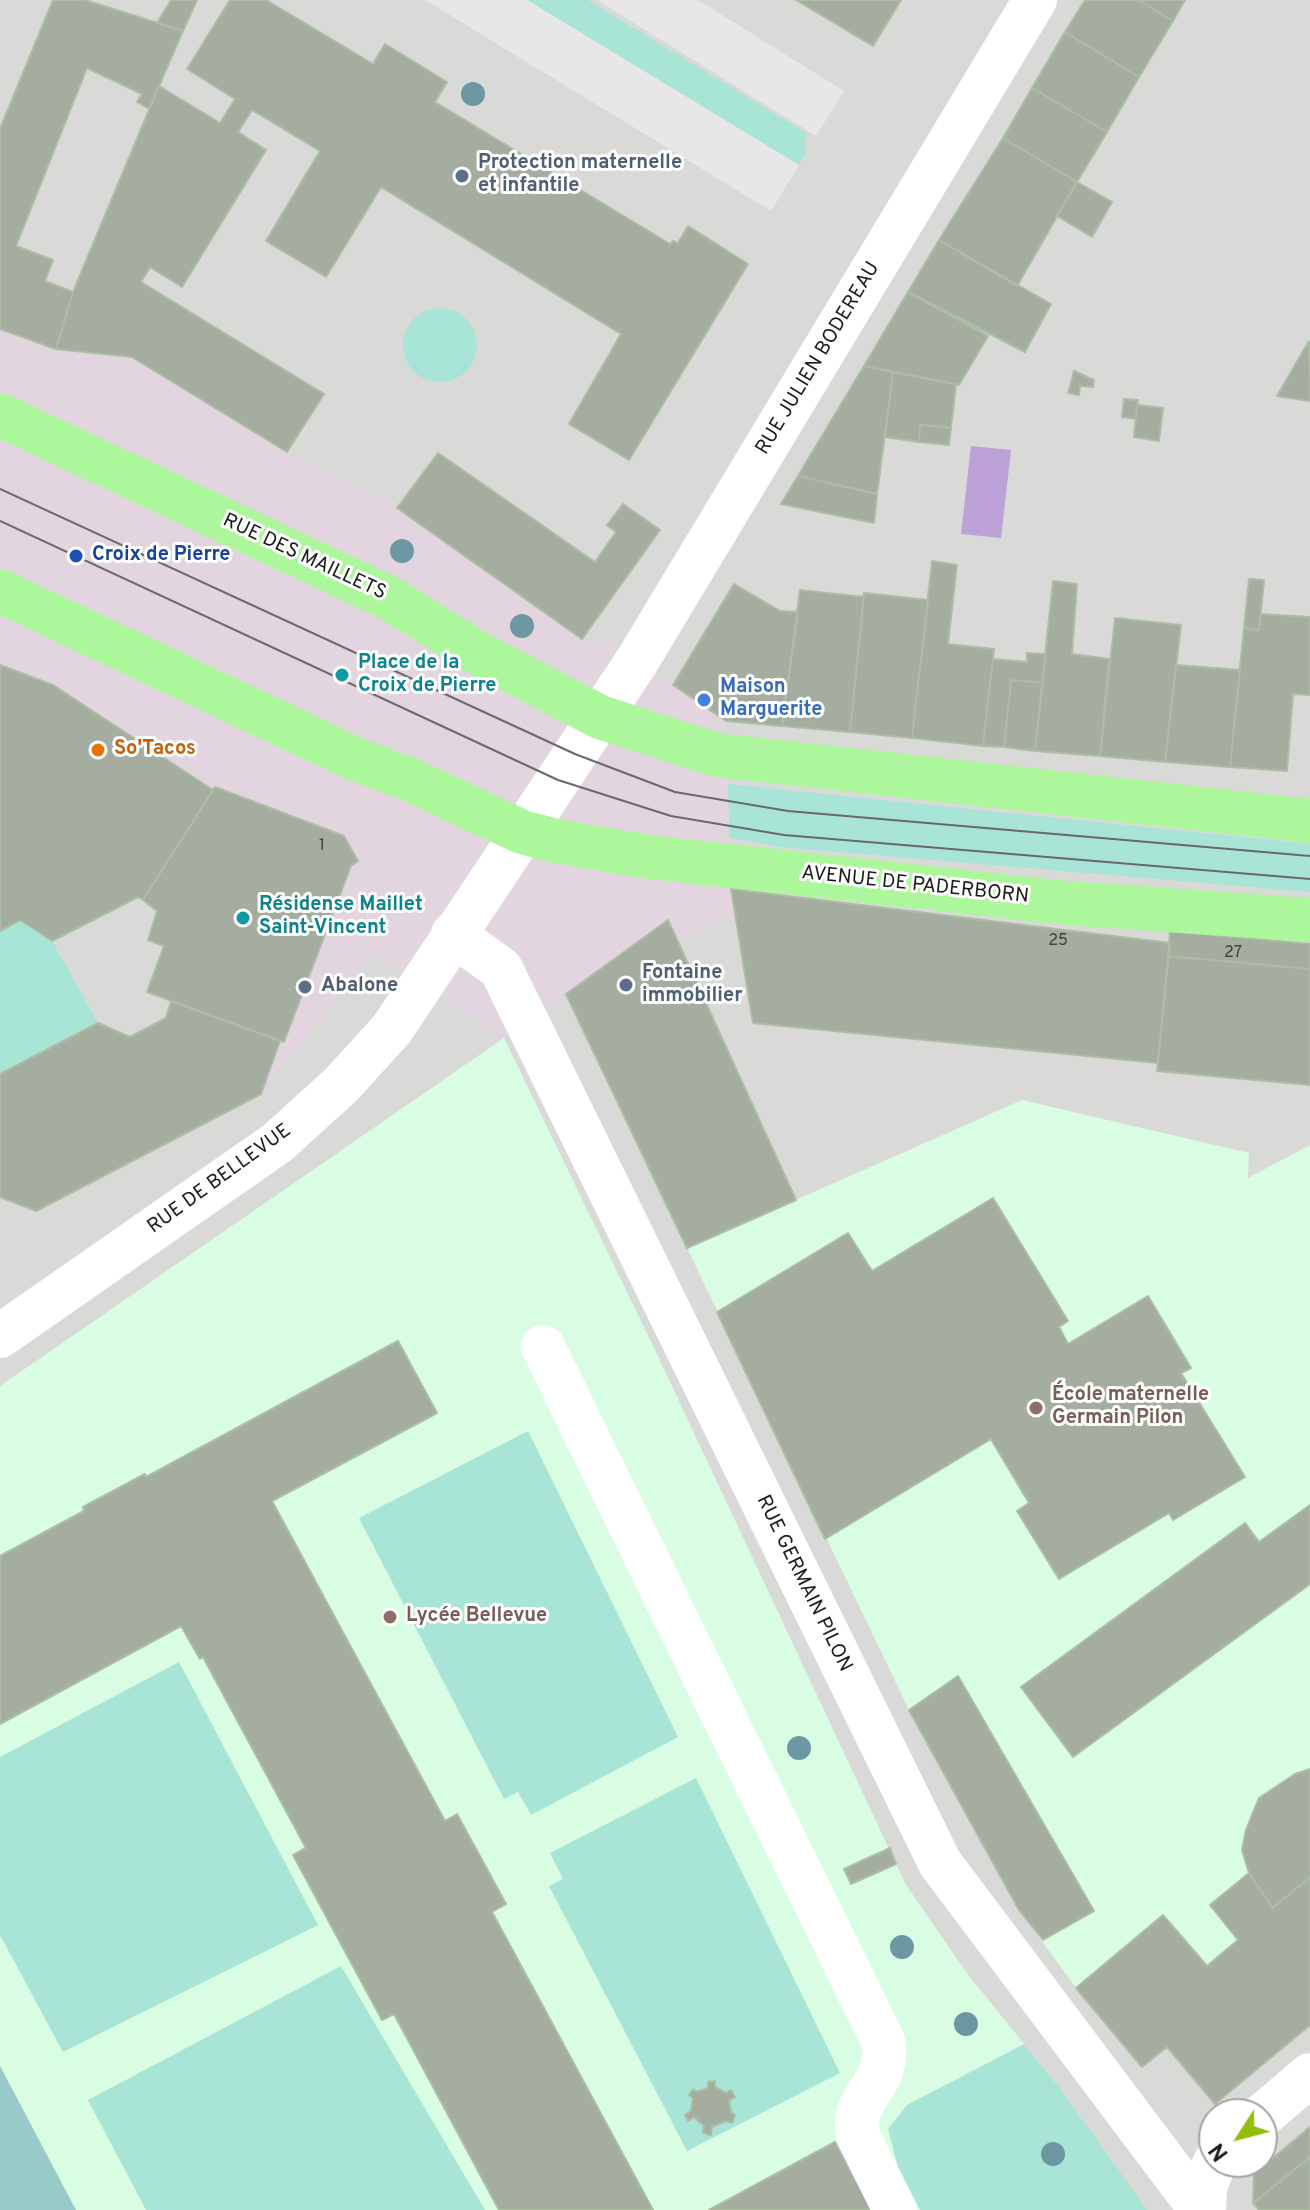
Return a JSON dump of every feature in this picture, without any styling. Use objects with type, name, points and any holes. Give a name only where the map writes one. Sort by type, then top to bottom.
[{"type":"main road","name":"RUE DES MAILLETS","points":[[0,415],[389,598],[481,655],[600,717]]},
{"type":"main road","points":[[0,591],[353,758],[411,780],[522,832]]},
{"type":"main road","points":[[600,717],[717,755],[1310,821]]},
{"type":"main road","name":"AVENUE DE PADERBORN","points":[[522,832],[556,841],[664,859],[1067,903],[1310,920]]},
{"type":"street","name":"RUE JULIEN BODEREAU","points":[[600,717],[652,637],[1035,0]]},
{"type":"street","name":"RUE DE BELLEVUE","points":[[6,1316],[277,1143],[341,1085],[392,1029],[600,717]]},
{"type":"street","name":"RUE GERMAIN PILON","points":[[453,934],[501,969],[940,1863],[1202,2210]]},
{"type":"street","points":[[543,1347],[883,2041],[886,2056],[883,2072],[858,2108],[856,2124],[858,2136],[895,2210]]},
{"type":"street","points":[[1278,2102],[1310,2075]]},
{"type":"street","points":[[1202,2210],[1209,2178]]},
{"type":"shaded area","points":[[0,0],[1310,0],[1310,2210],[0,2210]]},
{"type":"shaded area","points":[[425,0],[527,0],[799,165],[771,211]]},
{"type":"shaded area","points":[[527,0],[588,0],[806,133],[806,154],[799,165]]},
{"type":"shaded area","points":[[597,0],[698,0],[844,91],[816,136]]},
{"type":"shaded area","points":[[440,308],[461,314],[471,324],[477,345],[471,366],[461,376],[440,382],[419,376],[409,366],[403,345],[409,324],[419,314]]},
{"type":"shaded area","name":"Place de la Croix de Pierre","points":[[0,329],[56,349],[132,357],[287,452],[397,508],[595,649],[603,639],[726,721],[731,889],[735,914],[677,940],[667,920],[504,1038],[373,952],[261,1094],[351,866],[358,861],[344,836],[216,788],[213,790],[53,685],[0,665]]},
{"type":"shaded area","points":[[971,446],[1011,450],[1001,538],[961,534]]},
{"type":"shaded area","points":[[709,782],[1310,844],[1310,892],[780,847],[666,826]]},
{"type":"shaded area","points":[[20,920],[52,941],[98,1023],[0,1074],[0,931]]},
{"type":"shaded area","name":"Lycée Bellevue","points":[[504,1038],[655,1350],[906,1885],[969,1976],[1059,2087],[1146,2210],[0,2210],[0,1386]]},
{"type":"shaded area","name":"École maternelle Germain Pilon","points":[[1022,1100],[1249,1153],[1248,1178],[1310,1145],[1310,2025],[1222,2098],[1210,2098],[1167,2047],[1142,2067],[1076,1988],[1019,1910],[909,1710],[687,1248]]},
{"type":"shaded area","points":[[528,1431],[678,1737],[531,1815],[518,1792],[504,1799],[359,1518]]},
{"type":"shaded area","points":[[179,1662],[318,1925],[63,2052],[0,1935],[0,1757]]},
{"type":"shaded area","points":[[696,1778],[840,2073],[687,2151],[549,1886],[563,1879],[550,1853]]},
{"type":"shaded area","points":[[341,1966],[485,2210],[146,2210],[88,2100]]},
{"type":"shaded area","points":[[1024,2044],[1059,2087],[1147,2210],[920,2210],[898,2167],[888,2129],[907,2105]]},
{"type":"shaded area","points":[[0,2066],[76,2210],[0,2210]]},
{"type":"building","points":[[53,0],[85,0],[183,31],[149,109],[137,102],[142,94],[87,68],[16,246],[53,260],[45,281],[73,292],[56,349],[0,329],[0,129]]},
{"type":"building","points":[[171,0],[197,0],[183,31],[157,23]]},
{"type":"building","points":[[230,0],[266,0],[373,64],[385,44],[447,82],[435,102],[670,244],[673,241],[678,243],[688,226],[748,264],[629,460],[569,424],[621,334],[381,187],[326,277],[266,241],[320,151],[252,110],[238,132],[266,150],[182,287],[150,267],[141,282],[324,394],[287,452],[132,357],[56,349],[73,292],[159,86],[220,123],[235,99],[187,69]]},
{"type":"building","points":[[796,0],[901,0],[873,46]]},
{"type":"building","points":[[1085,0],[1138,0],[1173,21],[1139,77],[1065,32]]},
{"type":"building","points":[[1138,0],[1185,0],[1173,21]]},
{"type":"building","points":[[1065,32],[1139,77],[1107,132],[1032,88]]},
{"type":"building","points":[[1032,88],[1107,132],[1077,182],[1003,138]]},
{"type":"building","points":[[1003,138],[1077,182],[1017,286],[939,240]]},
{"type":"building","points":[[1077,182],[1112,202],[1092,237],[1057,216]]},
{"type":"building","points":[[939,240],[1051,304],[1025,352],[908,292]]},
{"type":"building","points":[[908,292],[988,336],[959,385],[864,366]]},
{"type":"building","points":[[1309,341],[1310,401],[1277,396]]},
{"type":"building","points":[[864,366],[893,372],[877,494],[798,476]]},
{"type":"building","points":[[1074,371],[1094,380],[1093,387],[1080,386],[1079,395],[1068,393]]},
{"type":"building","points":[[893,372],[956,384],[951,428],[920,425],[919,442],[885,437]]},
{"type":"building","points":[[1124,399],[1138,400],[1136,419],[1122,417]]},
{"type":"building","points":[[1137,405],[1163,408],[1159,441],[1134,437]]},
{"type":"building","points":[[920,425],[951,428],[949,445],[919,442]]},
{"type":"building","points":[[438,453],[595,562],[616,532],[607,525],[623,504],[660,530],[582,639],[397,508]]},
{"type":"building","points":[[798,476],[877,494],[874,523],[781,504]]},
{"type":"building","points":[[932,561],[957,565],[948,644],[994,649],[983,746],[912,738]]},
{"type":"building","points":[[1249,579],[1264,580],[1259,630],[1244,628]]},
{"type":"building","points":[[1053,581],[1077,584],[1072,654],[1109,659],[1100,756],[1035,751]]},
{"type":"building","points":[[734,584],[780,611],[798,612],[782,726],[726,721],[673,685]]},
{"type":"building","points":[[800,590],[864,597],[850,732],[782,726]]},
{"type":"building","points":[[864,593],[928,600],[912,738],[850,732]]},
{"type":"building","points":[[1261,614],[1310,617],[1310,695],[1293,694],[1287,771],[1230,767],[1244,628],[1259,630]]},
{"type":"building","points":[[1115,618],[1181,625],[1165,762],[1100,756]]},
{"type":"building","points":[[1027,653],[1045,654],[1043,683],[1011,680],[1004,747],[983,746],[993,659],[1027,662]]},
{"type":"building","points":[[0,665],[53,685],[213,790],[143,900],[138,897],[52,941],[20,920],[0,931]]},
{"type":"building","points":[[1176,665],[1240,670],[1230,767],[1165,762]]},
{"type":"building","points":[[1011,680],[1043,683],[1035,751],[1004,747]]},
{"type":"building","name":"Résidense Maillet Saint-Vincent","points":[[215,787],[344,836],[358,861],[351,866],[284,1042],[147,992],[164,946],[148,940],[157,911],[143,900]]},
{"type":"building","points":[[731,889],[1170,943],[1158,1063],[753,1023]]},
{"type":"building","points":[[668,920],[796,1200],[687,1248],[566,994]]},
{"type":"building","points":[[1170,931],[1310,944],[1310,969],[1168,956]]},
{"type":"building","points":[[1168,956],[1310,969],[1310,1085],[1157,1071]]},
{"type":"building","points":[[171,1001],[280,1041],[261,1094],[36,1211],[0,1197],[0,1074],[98,1023],[130,1037],[166,1018]]},
{"type":"building","points":[[993,1198],[1068,1321],[1059,1327],[1068,1344],[1148,1296],[1191,1368],[1181,1373],[1245,1477],[1173,1520],[1169,1513],[1059,1579],[1017,1511],[1029,1503],[991,1439],[825,1539],[717,1312],[848,1233],[872,1271]]},
{"type":"building","points":[[398,1341],[437,1413],[272,1501],[445,1821],[457,1814],[506,1904],[492,1912],[653,2210],[499,2210],[394,2014],[382,2020],[293,1855],[306,1848],[203,1657],[200,1659],[181,1626],[0,1724],[0,1556],[84,1511],[83,1507],[145,1474],[146,1477]]},
{"type":"building","points":[[1310,1505],[1310,1584],[1073,1757],[1021,1687],[1245,1523],[1259,1542]]},
{"type":"building","points":[[958,1676],[1094,1911],[1043,1940],[1019,1910],[909,1710]]},
{"type":"building","points":[[1310,1769],[1310,1877],[1273,1908],[1249,1873],[1242,1850],[1246,1830],[1259,1798],[1295,1774]]},
{"type":"building","points":[[890,1848],[896,1864],[851,1884],[844,1869]]},
{"type":"building","points":[[1249,1873],[1273,1908],[1310,1877],[1310,2025],[1222,2098],[1210,2098],[1167,2047],[1142,2067],[1076,1988],[1163,1915],[1207,1966],[1238,1940],[1210,1905]]},
{"type":"building","points":[[715,2081],[715,2087],[726,2093],[731,2090],[735,2097],[729,2100],[731,2112],[735,2115],[732,2123],[726,2121],[712,2127],[711,2135],[703,2133],[704,2126],[694,2117],[688,2121],[685,2115],[691,2111],[693,2098],[689,2095],[693,2089],[697,2092],[708,2088],[708,2082]]},
{"type":"building","points":[[1310,2127],[1310,2157],[1253,2203],[1254,2178],[1278,2178],[1278,2154]]},
{"type":"building","points":[[835,2142],[872,2210],[709,2210]]},
{"type":"building","points":[[1310,2157],[1310,2210],[1259,2210],[1253,2203]]},
{"type":"tram line","points":[[0,489],[575,754],[675,792],[788,811],[1310,856]]},
{"type":"tram line","points":[[0,521],[558,780],[671,816],[784,835],[1310,879]]},
{"type":"place","name":"Protection maternelle et infantile","points":[[462,176]]},
{"type":"place","name":"Croix de Pierre","points":[[76,556]]},
{"type":"place","name":"Place de la Croix de Pierre","points":[[342,675]]},
{"type":"place","name":"Maison Marguerite","points":[[704,700]]},
{"type":"place","name":"So'Tacos","points":[[98,750]]},
{"type":"place","name":"Résidense Maillet Saint-Vincent","points":[[243,918]]},
{"type":"place","name":"Fontaine immobilier","points":[[626,985]]},
{"type":"place","name":"Abalone","points":[[305,987]]},
{"type":"place","name":"École maternelle Germain Pilon","points":[[1036,1408]]},
{"type":"place","name":"Lycée Bellevue","points":[[390,1617]]}]
